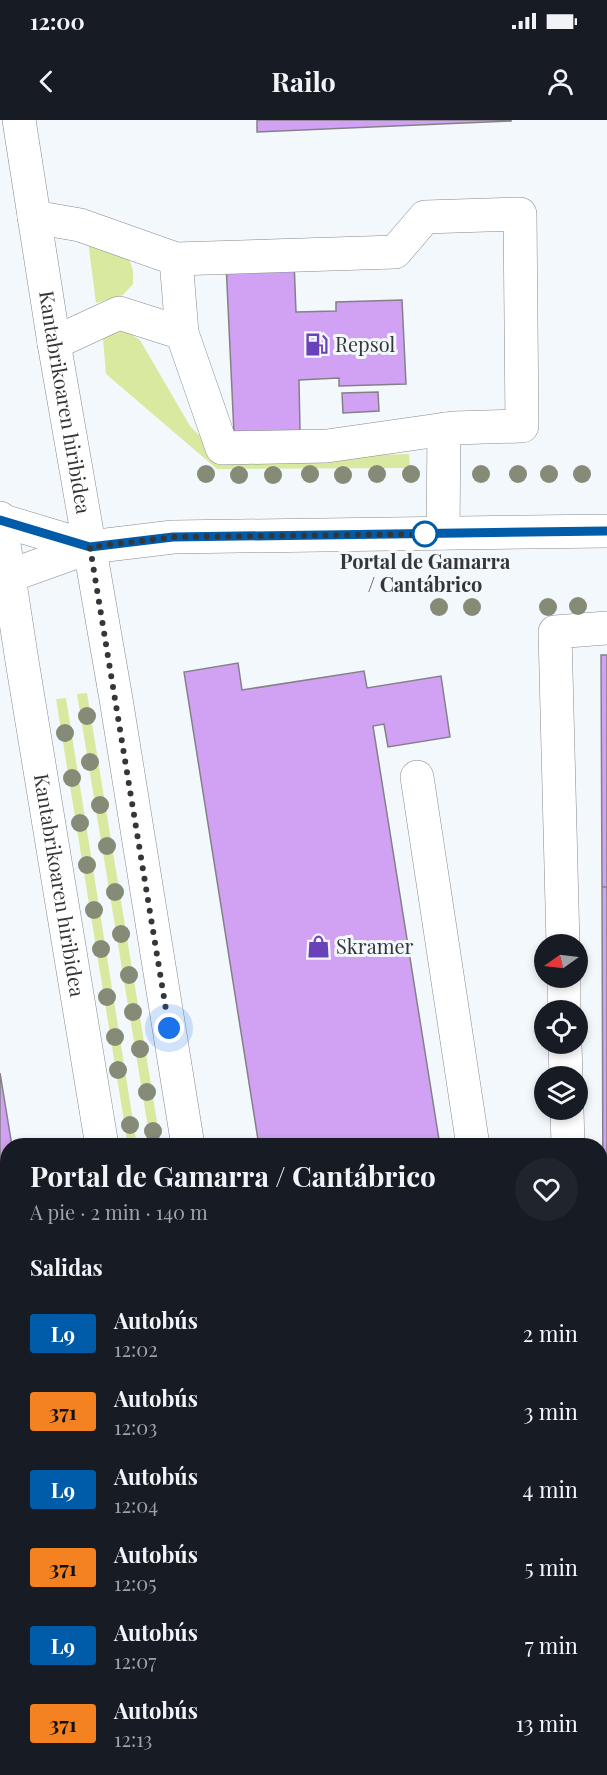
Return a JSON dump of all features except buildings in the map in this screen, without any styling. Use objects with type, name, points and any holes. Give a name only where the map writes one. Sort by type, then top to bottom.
[{"type":"main road","name":"Kantabrikoaren hiribidea","points":[[18,120],[187,1138]]},
{"type":"main road","points":[[34,217],[80,225],[176,259],[395,252],[425,217],[520,214],[522,426],[444,429],[327,446],[222,448],[182,333],[176,259]]},
{"type":"main road","points":[[54,343],[119,313],[182,333]]},
{"type":"main road","points":[[443,533],[444,429]]},
{"type":"main road","name":"Kantabrikoaren hiribidea","points":[[0,519],[4,576],[101,1138]]},
{"type":"main road","points":[[0,519],[90,547]]},
{"type":"main road","points":[[4,576],[90,547],[173,537],[607,531]]},
{"type":"main road","points":[[563,934],[555,632],[607,628]]},
{"type":"main road","points":[[417,777],[472,1138]]},
{"type":"main road","points":[[567,1120],[568,1138]]},
{"type":"green space","points":[[88,241],[128,256],[133,270],[133,284],[123,295],[96,303]]},
{"type":"green space","points":[[126,331],[140,340],[190,426],[223,459],[409,454],[410,468],[217,469],[106,374],[103,339],[114,333]]},
{"type":"green space","points":[[87,693],[160,1138],[150,1138],[77,694]]},
{"type":"green space","points":[[66,698],[136,1138],[127,1138],[56,699]]},
{"type":"bus line","name":"L9","points":[[0,520],[90,547],[173,537],[607,531]]},
{"type":"place","name":"Repsol","points":[[317,345]]},
{"type":"place","name":"Portal de Gamarra / Cantábrico","points":[[425,534]]},
{"type":"place","name":"Skramer","points":[[318,947]]},
{"type":"route","points":[[169,1028],[90,547],[173,537],[425,534]]}]
